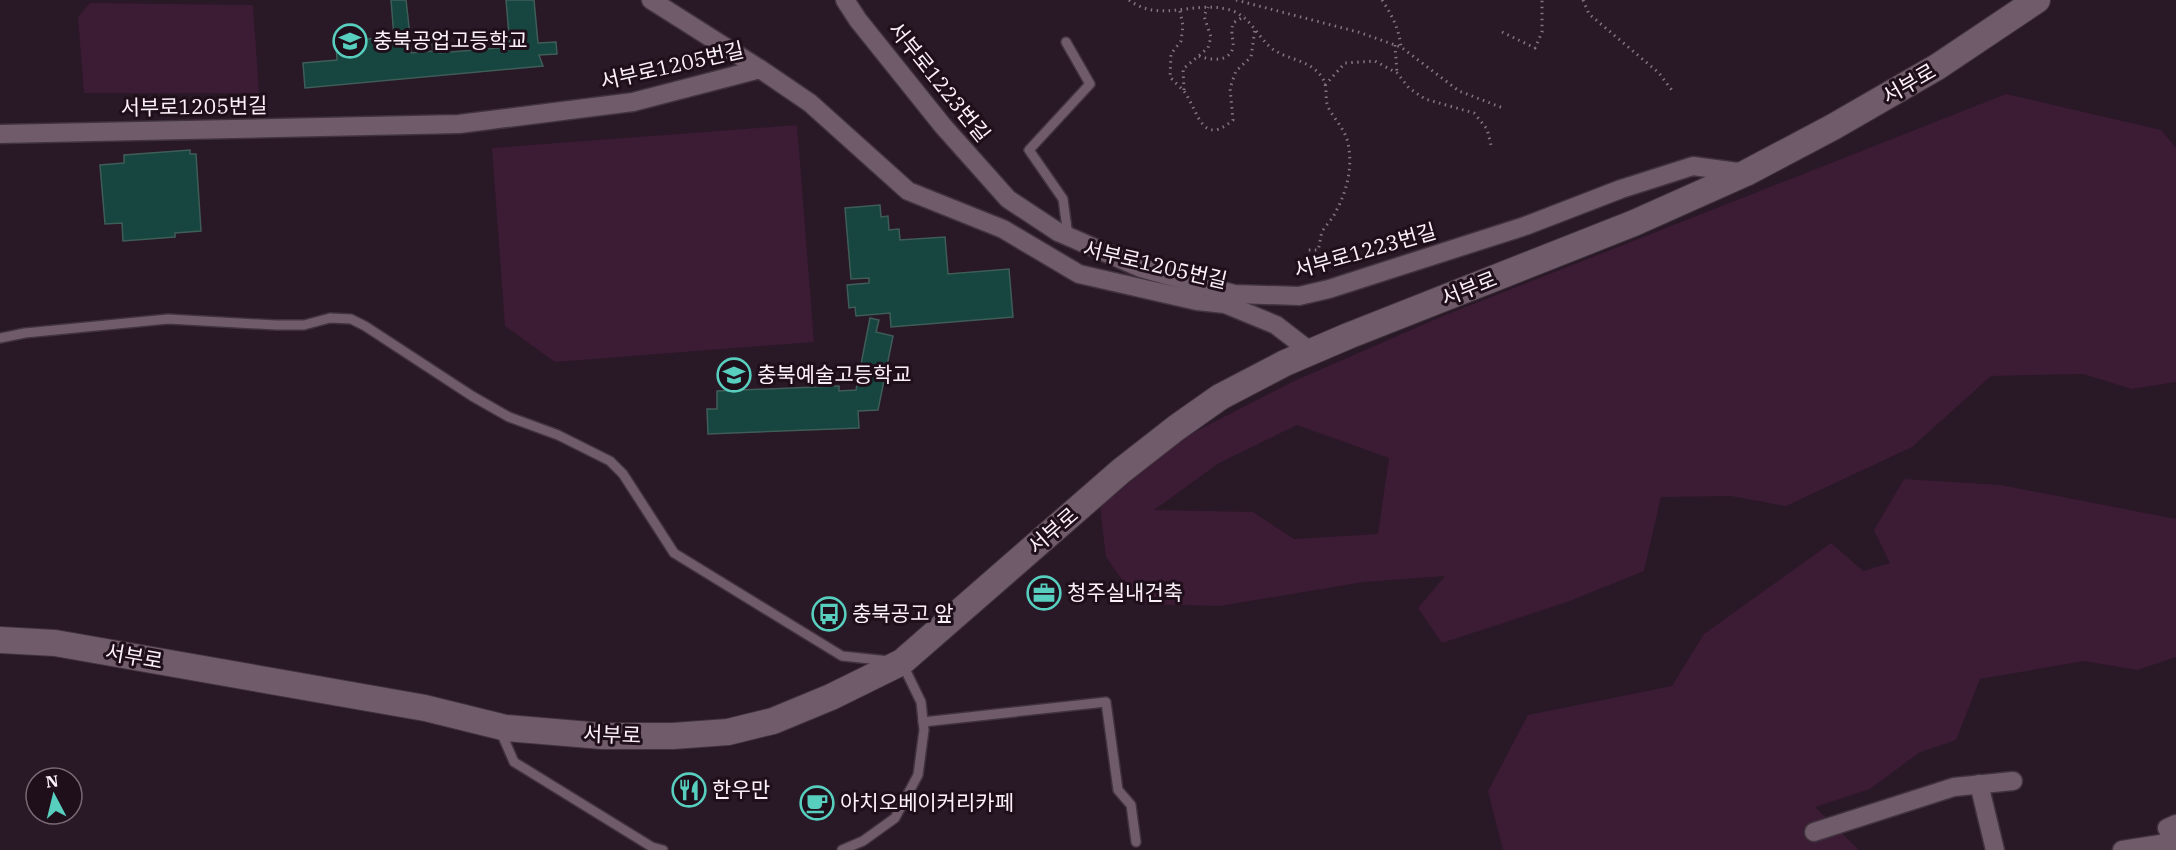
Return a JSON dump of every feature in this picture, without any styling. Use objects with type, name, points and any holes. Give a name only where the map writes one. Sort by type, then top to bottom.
[{"type":"main road","name":"서부로","points":[[0,640],[55,643],[425,708],[498,726],[602,736],[673,736],[728,732],[773,721],[831,697],[902,662],[1121,471],[1220,397],[1285,363],[1634,223],[1746,173],[1938,68],[2037,0]]},
{"type":"street","points":[[651,0],[760,69]]},
{"type":"street","name":"서부로1223번길","points":[[845,0],[858,20],[943,126],[1008,199],[1068,236],[1145,269],[1234,294],[1299,296],[1329,288],[1525,226],[1621,189],[1693,166],[1746,173]]},
{"type":"street","name":"서부로1205번길","points":[[0,134],[459,124],[633,102],[760,69],[810,103],[908,191],[1003,229],[1079,274],[1197,301],[1225,304],[1276,325],[1311,352]]},
{"type":"street","points":[[1138,287],[1145,269]]},
{"type":"street","points":[[1814,832],[1954,787],[2013,781]]},
{"type":"street","points":[[1979,784],[1995,850]]},
{"type":"street","points":[[2122,850],[2175,837]]},
{"type":"lane","points":[[1066,42],[1090,84],[1029,150],[1063,199],[1068,236]]},
{"type":"lane","points":[[0,338],[25,333],[168,319],[276,325],[304,325],[330,318],[351,319],[366,326],[472,396],[509,417],[558,435],[610,461],[622,474],[674,553],[842,656],[902,662],[921,702],[924,729],[918,775],[895,818],[863,842],[842,850]]},
{"type":"lane","points":[[923,722],[1106,702],[1118,790],[1131,805],[1136,842]]},
{"type":"lane","points":[[498,726],[514,762],[652,847],[663,850]]},
{"type":"path","points":[[1129,0],[1149,11],[1180,11],[1208,7],[1228,9],[1245,16],[1271,48],[1307,64],[1322,76],[1328,105],[1348,141],[1349,166],[1346,192],[1322,232],[1318,250],[1306,250]]},
{"type":"path","points":[[1236,0],[1358,32],[1401,47],[1459,91],[1503,108]]},
{"type":"path","points":[[1382,0],[1391,13],[1400,34],[1401,47]]},
{"type":"path","points":[[1502,32],[1535,48],[1542,32],[1542,0]]},
{"type":"path","points":[[1583,0],[1589,14],[1659,73],[1674,93]]},
{"type":"path","points":[[1185,92],[1184,69],[1208,48],[1211,37],[1204,16],[1208,7]]},
{"type":"path","points":[[1180,11],[1183,26],[1180,41],[1171,54],[1170,77],[1185,92],[1199,123],[1211,130],[1223,129],[1233,120],[1230,88],[1236,71],[1251,57],[1255,28]]},
{"type":"path","points":[[1200,56],[1211,60],[1221,59],[1230,53],[1233,46],[1230,33],[1233,23],[1245,16]]},
{"type":"path","points":[[1395,45],[1397,73]]},
{"type":"path","points":[[1325,85],[1345,63],[1375,61],[1397,73],[1409,88],[1425,99],[1474,113],[1487,129],[1491,149]]},
{"type":"shaded area","points":[[90,3],[253,5],[259,93],[84,93],[78,17]]},
{"type":"shaded area","points":[[2006,94],[2161,130],[2176,148],[2176,382],[2132,389],[2083,374],[1991,376],[1912,447],[1786,506],[1731,496],[1661,497],[1644,571],[1567,602],[1442,643],[1418,608],[1445,576],[1364,582],[1220,606],[1139,604],[1106,557],[1100,507],[1183,438],[1292,382],[1443,316]],"holes":[[[1297,425],[1389,458],[1378,534],[1294,539],[1253,512],[1154,510],[1219,463]]]},
{"type":"shaded area","points":[[797,125],[814,342],[555,362],[505,326],[492,148]]},
{"type":"shaded area","points":[[1904,479],[2001,485],[2176,519],[2176,657],[2137,670],[2084,661],[1980,679],[1956,740],[1920,752],[1870,789],[1815,807],[1859,850],[1503,850],[1488,791],[1528,715],[1672,686],[1704,634],[1831,543],[1863,571],[1890,563],[1874,530]]},
{"type":"building","points":[[391,0],[406,0],[410,35],[394,37]]},
{"type":"building","points":[[506,0],[534,0],[538,43],[556,42],[557,54],[539,55],[543,66],[305,88],[303,63],[337,60],[336,42],[410,35],[411,53],[433,51],[432,43],[438,43],[439,53],[510,47]]},
{"type":"building","points":[[190,150],[190,154],[196,154],[201,231],[175,233],[175,237],[123,241],[122,223],[105,224],[100,165],[124,163],[124,155]]},
{"type":"building","points":[[880,205],[881,217],[888,216],[889,230],[899,229],[900,240],[945,237],[948,274],[1009,269],[1013,317],[891,327],[890,313],[856,316],[855,307],[849,308],[847,285],[869,283],[869,278],[851,279],[845,208]]},
{"type":"building","points":[[870,318],[879,320],[876,332],[893,336],[878,410],[858,411],[859,428],[708,434],[707,409],[717,409],[717,391],[839,386],[839,391],[856,390]]},
{"type":"place","name":"충북공업고등학교","points":[[350,41]]},
{"type":"place","name":"충북예술고등학교","points":[[734,375]]},
{"type":"place","name":"청주실내건축","points":[[1044,593]]},
{"type":"place","name":"충북공고 앞","points":[[829,614]]},
{"type":"place","name":"한우만","points":[[689,790]]},
{"type":"place","name":"아치오베이커리카페","points":[[817,803]]}]
